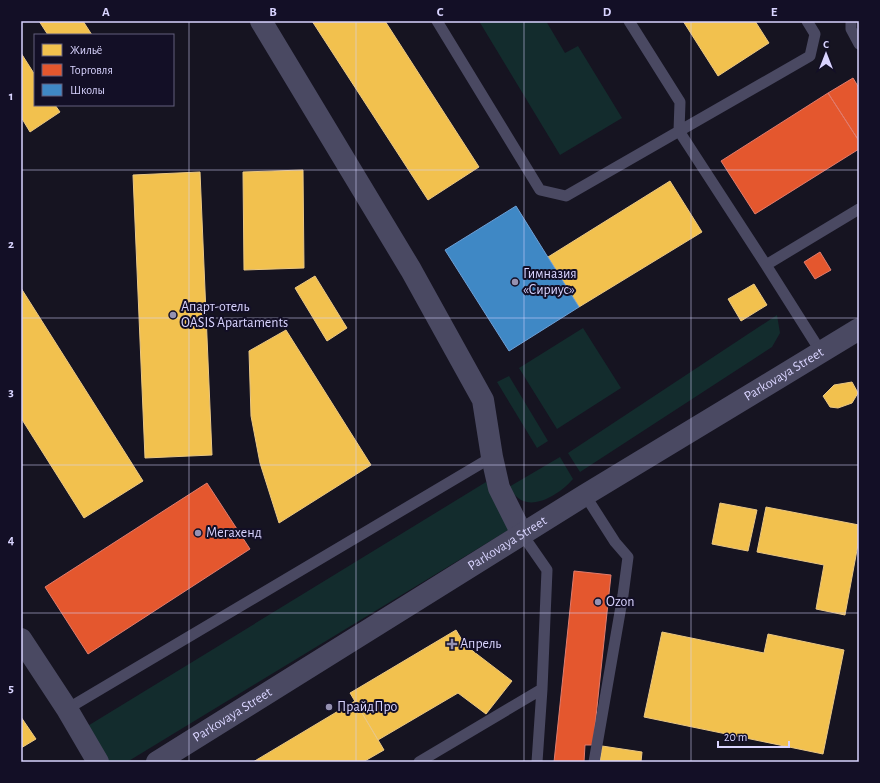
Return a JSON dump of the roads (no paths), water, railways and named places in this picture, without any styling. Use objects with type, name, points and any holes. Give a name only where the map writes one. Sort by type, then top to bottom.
[{"type":"street","points":[[261,21],[411,270],[482,400],[499,488],[522,534]]},
{"type":"street","name":"Parkovaya Street","points":[[157,762],[585,495],[859,329]]},
{"type":"street","points":[[21,639],[67,709],[98,762]]},
{"type":"lane","points":[[438,21],[540,190],[566,196],[810,56],[815,34],[807,21]]},
{"type":"lane","points":[[629,21],[680,102],[679,131],[821,352]]},
{"type":"lane","points":[[851,21],[851,29],[859,44]]},
{"type":"lane","points":[[766,265],[859,209]]},
{"type":"lane","points":[[67,709],[492,457]]},
{"type":"lane","points":[[585,495],[615,542],[628,557],[623,595],[594,762]]},
{"type":"lane","points":[[522,534],[547,570],[537,762]]},
{"type":"lane","points":[[419,762],[542,689]]},
{"type":"place","name":"Гимназия «Сириус»","points":[[515,282]]},
{"type":"place","name":"Апарт-отель OASIS Apartaments","points":[[173,315]]},
{"type":"place","name":"Мегахенд","points":[[198,533]]},
{"type":"place","name":"Ozon","points":[[598,602]]},
{"type":"place","name":"Апрель","points":[[452,644]]},
{"type":"place","name":"ПрайдПро","points":[[329,707]]}]
